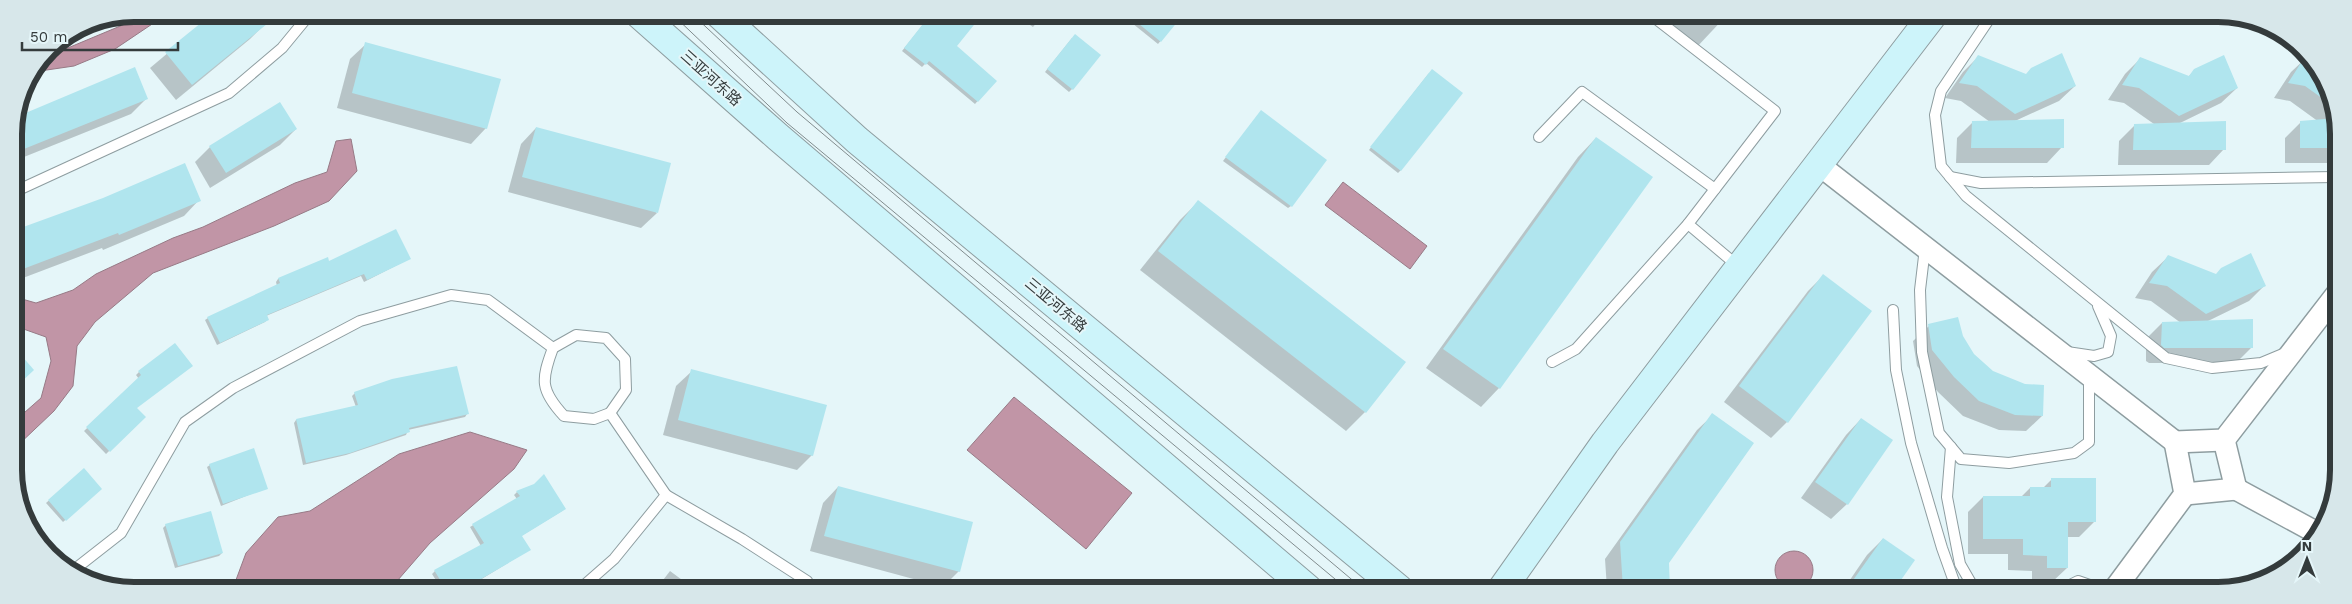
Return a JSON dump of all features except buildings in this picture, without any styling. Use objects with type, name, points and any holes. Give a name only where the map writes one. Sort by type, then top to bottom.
[{"type":"main road","name":"三亚河东路","points":[[648,22],[778,137],[1299,581]]},
{"type":"main road","name":"三亚河东路","points":[[728,22],[857,140],[1390,581]]},
{"type":"main road","points":[[1507,581],[1604,443],[1927,22]]},
{"type":"street","points":[[1818,164],[2175,442],[2224,440],[2330,303]]},
{"type":"street","points":[[2224,440],[2236,489]]},
{"type":"street","points":[[2121,581],[2185,494],[2175,442]]},
{"type":"street","points":[[2185,494],[2236,489],[2312,530]]},
{"type":"lane","points":[[23,188],[229,93],[282,48],[303,22]]},
{"type":"lane","points":[[1552,362],[1576,349],[1688,224],[1775,111],[1658,22]]},
{"type":"lane","points":[[1987,22],[1941,91],[1935,115],[1941,166],[1966,196],[2166,358],[2212,368],[2261,363],[2293,351]]},
{"type":"lane","points":[[1539,137],[1582,92],[1715,189]]},
{"type":"lane","points":[[1950,177],[1981,183],[2330,177]]},
{"type":"lane","points":[[1688,224],[1740,268]]},
{"type":"lane","points":[[1925,248],[1920,290],[1922,352],[1939,433],[1962,459],[2009,464],[2074,453],[2089,442],[2089,375]]},
{"type":"lane","points":[[78,566],[121,533],[185,422],[232,388],[360,321],[451,294],[488,300],[553,348]]},
{"type":"lane","points":[[2057,350],[2094,356],[2108,352],[2111,336],[2097,303]]},
{"type":"lane","points":[[1893,310],[1896,370],[1911,443],[1954,581]]},
{"type":"lane","points":[[576,335],[606,338],[625,359],[626,390],[610,413],[594,419],[564,416],[549,400],[544,374],[553,348],[576,335]]},
{"type":"lane","points":[[610,413],[666,495],[807,582]]},
{"type":"lane","points":[[1951,447],[1947,497],[1960,564],[1970,581]]},
{"type":"lane","points":[[588,582],[614,559],[666,495]]},
{"type":"shaded area","points":[[129,22],[155,22],[115,49],[74,66],[42,71],[63,50]]},
{"type":"shaded area","points":[[351,139],[357,171],[329,201],[274,226],[153,273],[95,322],[77,346],[73,386],[54,411],[22,441],[22,415],[41,398],[51,361],[46,337],[22,329],[22,299],[36,303],[73,290],[96,274],[173,238],[203,227],[295,183],[327,172],[336,141]]},
{"type":"shaded area","points":[[1343,182],[1427,246],[1410,269],[1325,205]]},
{"type":"shaded area","points":[[1014,397],[1132,493],[1086,549],[967,450]]},
{"type":"shaded area","points":[[470,432],[527,450],[514,469],[430,543],[396,582],[235,582],[246,553],[278,517],[310,511],[399,454]]},
{"type":"shaded area","points":[[1794,551],[1801,553],[1811,563],[1813,570],[1808,581],[1780,581],[1777,577],[1775,570],[1777,563],[1787,553]]},
{"type":"tram line","points":[[680,22],[787,123],[1338,581]]},
{"type":"tram line","points":[[701,22],[797,112],[1354,581]]}]
